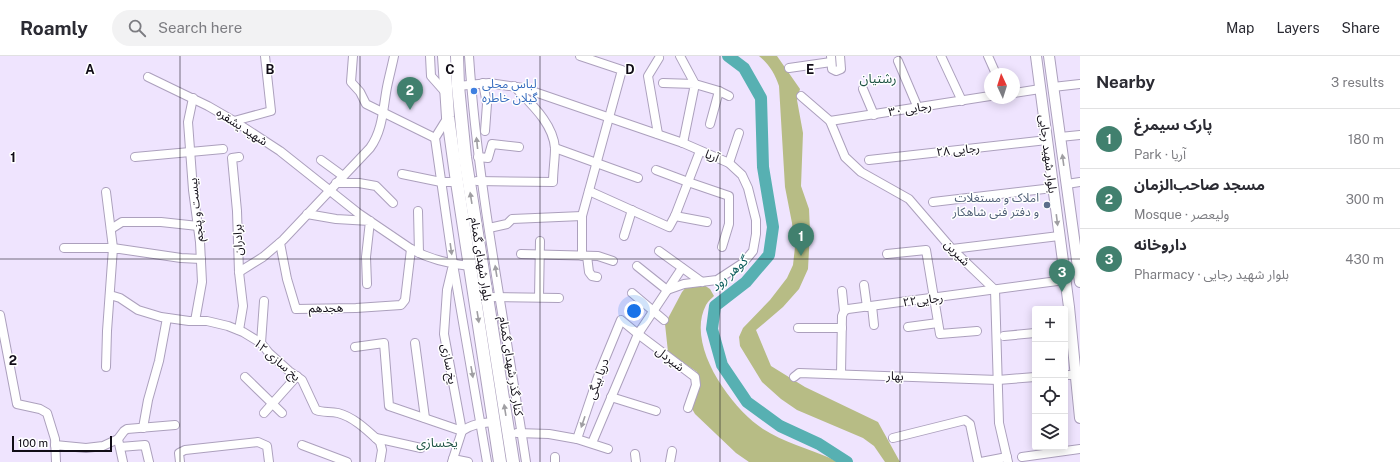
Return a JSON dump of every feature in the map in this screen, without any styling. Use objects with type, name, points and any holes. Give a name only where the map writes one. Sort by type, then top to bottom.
[{"type":"highway","name":"بلوار شهدای گمنام","points":[[444,56],[448,117],[487,297],[513,462]]},
{"type":"highway","name":"بلوار شهدای گمنام","points":[[457,56],[464,85],[463,181],[470,266],[500,462]]},
{"type":"main road","name":"بلوار شهید رجایی","points":[[1036,56],[1065,280],[1067,306]]},
{"type":"main road","name":"بلوار شهید رجایی","points":[[1049,56],[1067,184],[1077,232],[1080,282]]},
{"type":"main road","name":"بلوار شهید رجایی","points":[[1068,329],[1076,375],[1080,418]]},
{"type":"street","points":[[234,121],[271,111],[265,56]]},
{"type":"street","points":[[353,56],[351,82],[360,92],[366,104],[435,138]]},
{"type":"street","points":[[239,272],[263,257],[280,243],[370,148],[376,139],[381,126],[394,56]]},
{"type":"street","points":[[430,56],[431,76],[446,93]]},
{"type":"street","name":"کنار گذر شهدای گمنام","points":[[469,56],[464,85],[482,181],[526,462]]},
{"type":"street","points":[[580,56],[622,70],[582,216],[584,256],[589,272],[592,276],[598,277]]},
{"type":"street","points":[[680,56],[695,84],[683,144]]},
{"type":"street","points":[[789,68],[831,59],[832,69],[834,71],[839,70],[841,68],[840,56]]},
{"type":"street","points":[[942,56],[962,101]]},
{"type":"street","points":[[988,56],[993,68]]},
{"type":"street","points":[[658,134],[648,76],[659,58]]},
{"type":"street","points":[[898,61],[918,108]]},
{"type":"street","name":"شهید یشقره","points":[[148,77],[193,98],[234,121],[280,151],[329,190]]},
{"type":"street","points":[[483,83],[487,104],[485,130]]},
{"type":"street","name":"آریا","points":[[464,85],[489,83],[523,88],[658,134],[729,163],[742,175],[748,188],[756,220],[754,251],[743,263],[717,280],[684,284],[667,290]]},
{"type":"street","points":[[663,83],[695,84],[719,91],[729,96]]},
{"type":"street","points":[[1053,87],[1080,84]]},
{"type":"street","points":[[402,174],[442,182],[552,182],[555,148],[552,131],[514,86]]},
{"type":"street","points":[[862,89],[874,115]]},
{"type":"street","points":[[1020,92],[1040,89]]},
{"type":"street","points":[[710,124],[719,91]]},
{"type":"street","name":"شیرین","points":[[801,96],[830,121],[845,157],[861,172],[909,199],[952,249],[995,290]]},
{"type":"street","name":"رجایی ۳۰","points":[[830,121],[984,97]]},
{"type":"street","name":"بیست و پنجم","points":[[193,98],[188,122],[202,282],[195,321]]},
{"type":"street","points":[[448,117],[435,138],[453,264],[487,462]]},
{"type":"street","points":[[729,163],[739,134]]},
{"type":"street","points":[[1060,137],[1080,135]]},
{"type":"street","name":"رجایی ۲۸","points":[[869,160],[1047,140]]},
{"type":"street","points":[[478,157],[488,158],[492,144],[519,147]]},
{"type":"street","points":[[555,148],[638,178]]},
{"type":"street","points":[[135,157],[223,149]]},
{"type":"street","points":[[589,191],[669,227],[675,216],[700,151]]},
{"type":"street","name":"برادران","points":[[239,156],[232,158],[237,211],[239,272],[243,306],[239,330]]},
{"type":"street","points":[[321,160],[343,176]]},
{"type":"street","points":[[656,170],[729,196],[729,224],[722,247]]},
{"type":"street","points":[[1067,184],[1080,182]]},
{"type":"street","points":[[336,183],[359,183],[376,186],[393,202]]},
{"type":"street","points":[[933,202],[1053,188]]},
{"type":"street","points":[[329,190],[370,221],[415,251],[453,264],[470,266]]},
{"type":"street","points":[[106,192],[113,248],[106,367]]},
{"type":"street","points":[[624,236],[632,210]]},
{"type":"street","points":[[415,251],[418,211]]},
{"type":"street","points":[[307,214],[336,219],[370,221]]},
{"type":"street","points":[[489,228],[507,224],[512,219],[582,216]]},
{"type":"street","points":[[675,216],[707,222]]},
{"type":"street","points":[[366,284],[366,257],[370,221]]},
{"type":"street","points":[[110,229],[122,222],[161,222],[198,226]]},
{"type":"street","points":[[952,249],[1059,236]]},
{"type":"street","points":[[539,297],[540,241]]},
{"type":"street","name":"هجدهم","points":[[280,243],[287,279],[296,309],[356,308],[401,305],[405,300],[415,251]]},
{"type":"street","points":[[64,248],[113,248],[201,260]]},
{"type":"street","points":[[887,254],[926,250],[940,333],[977,331]]},
{"type":"street","points":[[659,251],[702,282]]},
{"type":"street","points":[[521,254],[598,256],[613,261]]},
{"type":"street","name":"یخ سازی","points":[[453,264],[447,290],[444,334],[462,431],[453,460]]},
{"type":"street","points":[[637,266],[667,290]]},
{"type":"street","points":[[592,443],[638,334],[682,268]]},
{"type":"street","name":"۲۲رجایی","points":[[844,311],[848,309],[1065,280]]},
{"type":"street","points":[[864,285],[874,325]]},
{"type":"street","points":[[893,438],[965,420],[970,424],[980,462],[1007,460],[999,423],[995,290]]},
{"type":"street","points":[[841,374],[842,316],[844,311],[842,292]]},
{"type":"street","points":[[632,293],[664,320]]},
{"type":"street","name":"یخ سازی ۱۲","points":[[110,295],[120,298],[138,310],[168,318],[207,321],[239,330],[260,343],[289,371],[302,380],[316,410],[323,413],[334,412],[350,417],[376,438]]},
{"type":"street","points":[[487,297],[559,298]]},
{"type":"street","points":[[260,343],[264,301]]},
{"type":"street","points":[[0,315],[17,404],[40,409],[47,413],[55,439],[56,462]]},
{"type":"street","points":[[143,428],[148,400],[159,361],[168,318]]},
{"type":"street","name":"شیردل","points":[[621,320],[695,378],[696,385],[688,408]]},
{"type":"street","name":"دریا بیگی","points":[[577,439],[600,371],[621,320]]},
{"type":"street","points":[[908,327],[938,323]]},
{"type":"street","points":[[798,328],[842,328]]},
{"type":"street","points":[[493,331],[506,330]]},
{"type":"street","points":[[1004,336],[1032,333]]},
{"type":"street","points":[[415,342],[425,418]]},
{"type":"street","points":[[355,347],[384,343],[389,406],[462,431],[468,426],[494,422]]},
{"type":"street","points":[[498,364],[510,362]]},
{"type":"street","name":"بهار","points":[[794,377],[798,373],[998,380],[1032,378]]},
{"type":"street","points":[[1068,375],[1076,375]]},
{"type":"street","points":[[264,413],[297,376]]},
{"type":"street","points":[[245,377],[282,414]]},
{"type":"street","points":[[611,397],[656,411]]},
{"type":"street","points":[[123,462],[119,443],[124,430],[175,425]]},
{"type":"street","points":[[508,433],[549,434],[577,439],[608,449]]},
{"type":"street","points":[[376,438],[421,448]]},
{"type":"street","points":[[376,438],[380,442],[382,450],[380,462]]},
{"type":"street","points":[[180,462],[179,452],[185,450],[258,442],[267,446],[269,462]]},
{"type":"street","points":[[55,445],[86,448],[119,443],[145,445],[149,462]]},
{"type":"street","points":[[302,445],[347,462]]},
{"type":"street","points":[[1022,457],[1080,449]]},
{"type":"street","points":[[670,462],[672,451]]},
{"type":"street","points":[[453,460],[468,462]]},
{"type":"green space","points":[[759,56],[777,56],[800,89],[797,100],[803,133],[801,186],[809,209],[810,231],[808,269],[799,289],[783,307],[756,330],[771,366],[805,387],[878,422],[900,462],[885,462],[874,446],[863,438],[797,410],[781,399],[762,382],[740,346],[739,337],[743,328],[770,300],[787,278],[793,265],[795,247],[785,187],[779,86],[776,77],[766,62]]},
{"type":"green space","points":[[704,285],[710,289],[714,296],[706,305],[701,321],[702,338],[706,356],[725,391],[751,419],[763,429],[779,438],[837,462],[749,462],[736,453],[695,414],[691,407],[699,386],[697,372],[668,352],[665,324],[682,292],[687,286]]},
{"type":"waterway","name":"گوهر رود","points":[[728,56],[744,68],[761,98],[763,167],[773,227],[769,255],[746,282],[715,306],[712,329],[722,365],[747,402],[780,426],[819,444],[847,462]]},
{"type":"place","name":"لباس محلی گیلان خاطره","points":[[474,91]]},
{"type":"place","name":"مسجد صاحب‌الزمان","points":[[410,110]]},
{"type":"place","name":"املاک و مستغلات و دفتر فنی شاهکار","points":[[1047,205]]},
{"type":"place","name":"پارک سیمرغ","points":[[801,256]]},
{"type":"place","name":"داروخانه","points":[[1062,292]]},
{"type":"district","name":"رشتیان","points":[[878,78]]},
{"type":"district","name":"یخسازی","points":[[437,442]]}]
